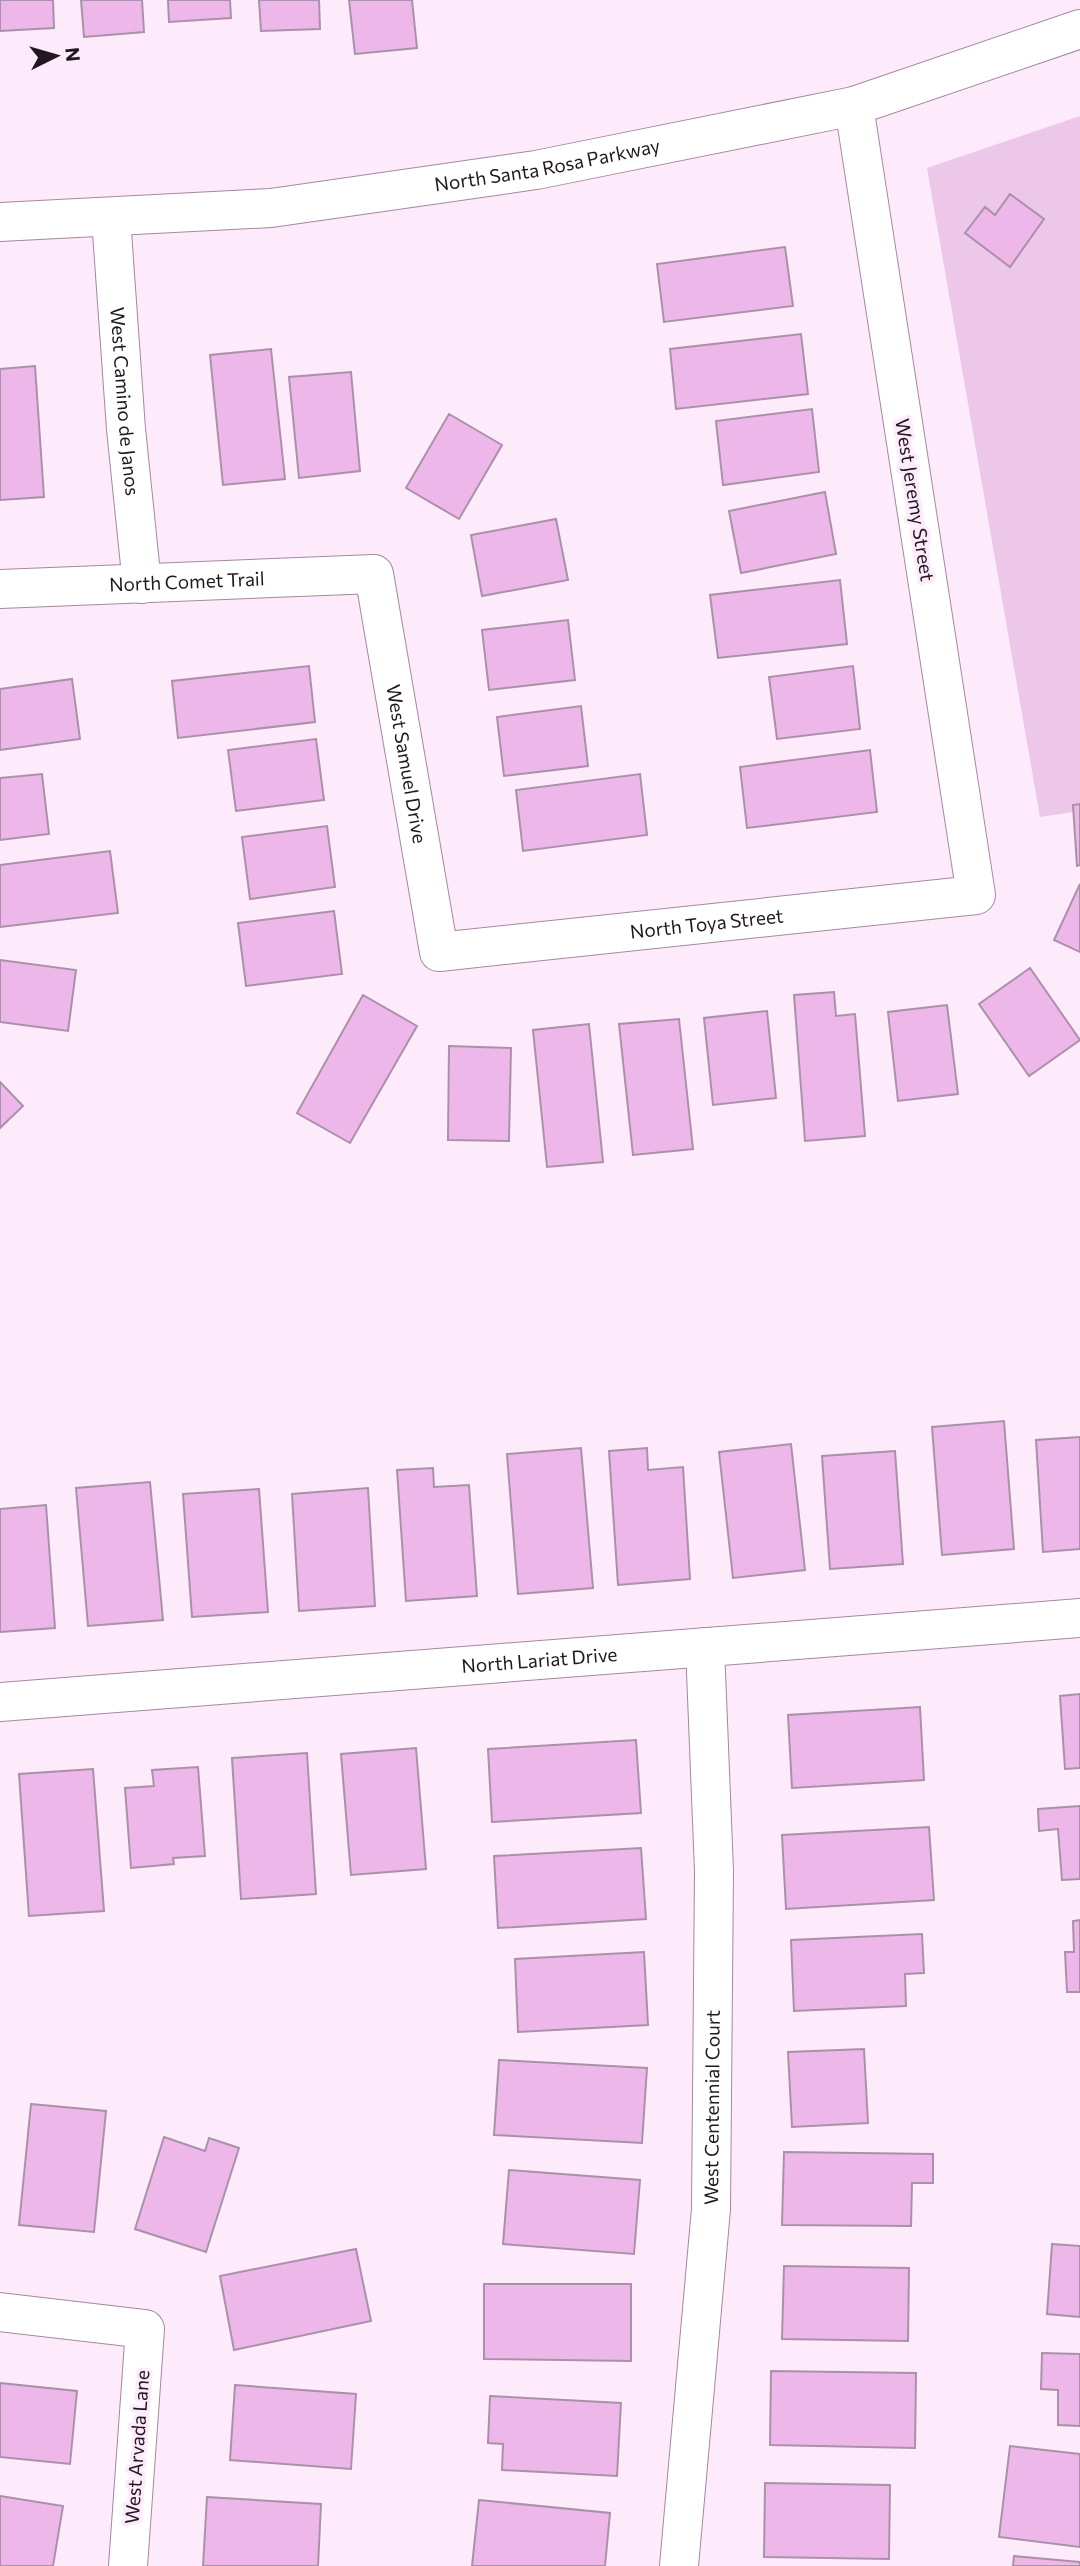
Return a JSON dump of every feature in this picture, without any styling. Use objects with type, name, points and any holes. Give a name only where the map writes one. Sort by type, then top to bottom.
[{"type":"street","name":"North Santa Rosa Parkway","points":[[0,222],[271,208],[536,170],[854,106],[1080,29]]},
{"type":"street","name":"West Jeremy Street","points":[[854,106],[976,895]]},
{"type":"street","name":"West Camino de Janos","points":[[111,218],[126,429],[142,583]]},
{"type":"street","name":"North Comet Trail","points":[[0,589],[374,574]]},
{"type":"street","name":"West Samuel Drive","points":[[374,574],[439,952]]},
{"type":"street","name":"North Toya Street","points":[[439,952],[976,895]]},
{"type":"street","name":"North Lariat Drive","points":[[0,1703],[1080,1618]]},
{"type":"street","name":"West Centennial Court","points":[[679,2566],[711,2209],[714,1871],[705,1647]]},
{"type":"street","name":"West Arvada Lane","points":[[0,2312],[145,2329],[128,2566]]},
{"type":"shaded area","points":[[1080,116],[1080,811],[1040,817],[927,168]]},
{"type":"building","points":[[0,0],[53,0],[54,28],[0,31]]},
{"type":"building","points":[[81,0],[142,0],[144,32],[84,37]]},
{"type":"building","points":[[168,0],[230,0],[231,18],[169,22]]},
{"type":"building","points":[[259,0],[319,0],[320,29],[261,31]]},
{"type":"building","points":[[349,0],[412,0],[417,48],[355,54]]},
{"type":"building","points":[[1010,194],[1044,219],[1010,267],[965,233],[985,207],[995,215]]},
{"type":"building","points":[[785,247],[793,306],[664,322],[657,264]]},
{"type":"building","points":[[801,334],[808,394],[676,409],[670,349]]},
{"type":"building","points":[[271,349],[285,479],[223,485],[210,355]]},
{"type":"building","points":[[35,366],[44,497],[0,500],[0,369]]},
{"type":"building","points":[[351,372],[360,471],[299,478],[289,377]]},
{"type":"building","points":[[812,409],[819,472],[723,485],[716,421]]},
{"type":"building","points":[[449,414],[502,445],[459,519],[406,488]]},
{"type":"building","points":[[825,492],[836,554],[741,573],[729,511]]},
{"type":"building","points":[[556,519],[568,580],[482,596],[471,535]]},
{"type":"building","points":[[840,580],[847,644],[718,658],[710,595]]},
{"type":"building","points":[[568,620],[575,680],[489,690],[482,630]]},
{"type":"building","points":[[309,666],[315,722],[178,738],[172,681]]},
{"type":"building","points":[[853,666],[860,729],[777,739],[769,677]]},
{"type":"building","points":[[72,679],[80,739],[0,750],[0,689]]},
{"type":"building","points":[[581,706],[588,766],[504,776],[497,717]]},
{"type":"building","points":[[316,739],[324,800],[236,811],[228,750]]},
{"type":"building","points":[[870,750],[877,812],[747,828],[740,767]]},
{"type":"building","points":[[42,774],[49,834],[0,840],[0,778]]},
{"type":"building","points":[[640,774],[647,835],[523,851],[516,790]]},
{"type":"building","points":[[1080,804],[1080,865],[1077,866],[1073,805]]},
{"type":"building","points":[[327,826],[335,887],[250,899],[242,837]]},
{"type":"building","points":[[110,851],[118,913],[0,927],[0,865]]},
{"type":"building","points":[[1080,884],[1080,952],[1054,940]]},
{"type":"building","points":[[334,911],[342,974],[246,986],[238,923]]},
{"type":"building","points":[[0,960],[76,970],[68,1031],[0,1022]]},
{"type":"building","points":[[1030,968],[1080,1040],[1029,1076],[979,1004]]},
{"type":"building","points":[[834,992],[836,1016],[855,1014],[865,1136],[805,1141],[794,995]]},
{"type":"building","points":[[363,995],[417,1026],[350,1143],[297,1113]]},
{"type":"building","points":[[947,1005],[958,1094],[898,1101],[888,1012]]},
{"type":"building","points":[[767,1011],[776,1098],[713,1105],[704,1018]]},
{"type":"building","points":[[679,1019],[693,1149],[633,1155],[619,1024]]},
{"type":"building","points":[[589,1024],[603,1162],[547,1167],[533,1030]]},
{"type":"building","points":[[449,1046],[511,1048],[509,1141],[448,1140]]},
{"type":"building","points":[[0,1082],[23,1106],[0,1128]]},
{"type":"building","points":[[1004,1421],[1014,1549],[942,1555],[932,1427]]},
{"type":"building","points":[[1080,1437],[1080,1549],[1043,1552],[1036,1440]]},
{"type":"building","points":[[791,1444],[805,1570],[733,1578],[719,1452]]},
{"type":"building","points":[[581,1448],[593,1588],[518,1594],[507,1454]]},
{"type":"building","points":[[647,1448],[648,1470],[683,1467],[690,1579],[618,1585],[609,1451]]},
{"type":"building","points":[[895,1451],[903,1564],[830,1569],[822,1456]]},
{"type":"building","points":[[433,1468],[434,1487],[469,1485],[477,1596],[406,1601],[397,1470]]},
{"type":"building","points":[[150,1482],[163,1620],[88,1626],[76,1488]]},
{"type":"building","points":[[368,1488],[375,1606],[299,1611],[292,1494]]},
{"type":"building","points":[[259,1489],[268,1612],[192,1617],[183,1494]]},
{"type":"building","points":[[46,1505],[55,1628],[0,1632],[0,1509]]},
{"type":"building","points":[[1080,1694],[1080,1768],[1065,1769],[1060,1696]]},
{"type":"building","points":[[920,1707],[924,1780],[792,1788],[788,1715]]},
{"type":"building","points":[[636,1740],[641,1813],[492,1822],[488,1749]]},
{"type":"building","points":[[416,1748],[426,1869],[351,1875],[341,1754]]},
{"type":"building","points":[[307,1753],[316,1894],[241,1899],[232,1758]]},
{"type":"building","points":[[198,1767],[205,1856],[173,1858],[174,1864],[131,1868],[125,1788],[154,1786],[152,1770]]},
{"type":"building","points":[[93,1769],[104,1911],[29,1916],[19,1774]]},
{"type":"building","points":[[1080,1806],[1080,1879],[1062,1880],[1058,1829],[1039,1831],[1038,1809]]},
{"type":"building","points":[[929,1827],[934,1900],[786,1909],[782,1835]]},
{"type":"building","points":[[641,1848],[646,1919],[498,1928],[494,1856]]},
{"type":"building","points":[[1080,1920],[1080,1992],[1067,1992],[1065,1952],[1074,1952],[1073,1921]]},
{"type":"building","points":[[922,1934],[924,1973],[905,1974],[906,2006],[794,2011],[791,1940]]},
{"type":"building","points":[[644,1952],[648,2025],[518,2032],[515,1959]]},
{"type":"building","points":[[864,2049],[868,2123],[792,2127],[788,2052]]},
{"type":"building","points":[[499,2060],[647,2068],[642,2143],[494,2135]]},
{"type":"building","points":[[31,2104],[106,2111],[94,2232],[19,2225]]},
{"type":"building","points":[[164,2137],[205,2151],[209,2138],[239,2148],[206,2252],[135,2229]]},
{"type":"building","points":[[784,2152],[933,2154],[933,2183],[912,2183],[911,2226],[782,2225]]},
{"type":"building","points":[[509,2170],[640,2180],[634,2254],[503,2244]]},
{"type":"building","points":[[1052,2244],[1080,2246],[1080,2317],[1047,2314]]},
{"type":"building","points":[[356,2249],[371,2321],[234,2350],[220,2276]]},
{"type":"building","points":[[784,2266],[909,2268],[908,2341],[782,2339]]},
{"type":"building","points":[[484,2284],[631,2284],[631,2361],[484,2359]]},
{"type":"building","points":[[1042,2353],[1080,2354],[1080,2426],[1058,2425],[1058,2390],[1041,2389]]},
{"type":"building","points":[[771,2371],[916,2373],[915,2448],[770,2445]]},
{"type":"building","points":[[0,2383],[77,2391],[70,2464],[0,2457]]},
{"type":"building","points":[[235,2385],[356,2394],[351,2469],[230,2460]]},
{"type":"building","points":[[490,2396],[621,2403],[617,2476],[502,2470],[503,2444],[488,2443]]},
{"type":"building","points":[[1010,2446],[1080,2454],[1080,2547],[999,2537]]},
{"type":"building","points":[[765,2483],[890,2485],[889,2559],[764,2557]]},
{"type":"building","points":[[0,2496],[63,2506],[53,2566],[0,2566]]},
{"type":"building","points":[[207,2497],[321,2504],[318,2566],[203,2566]]},
{"type":"building","points":[[479,2500],[610,2513],[605,2566],[472,2566]]},
{"type":"building","points":[[1014,2556],[1080,2562],[1080,2566],[1013,2566]]}]
